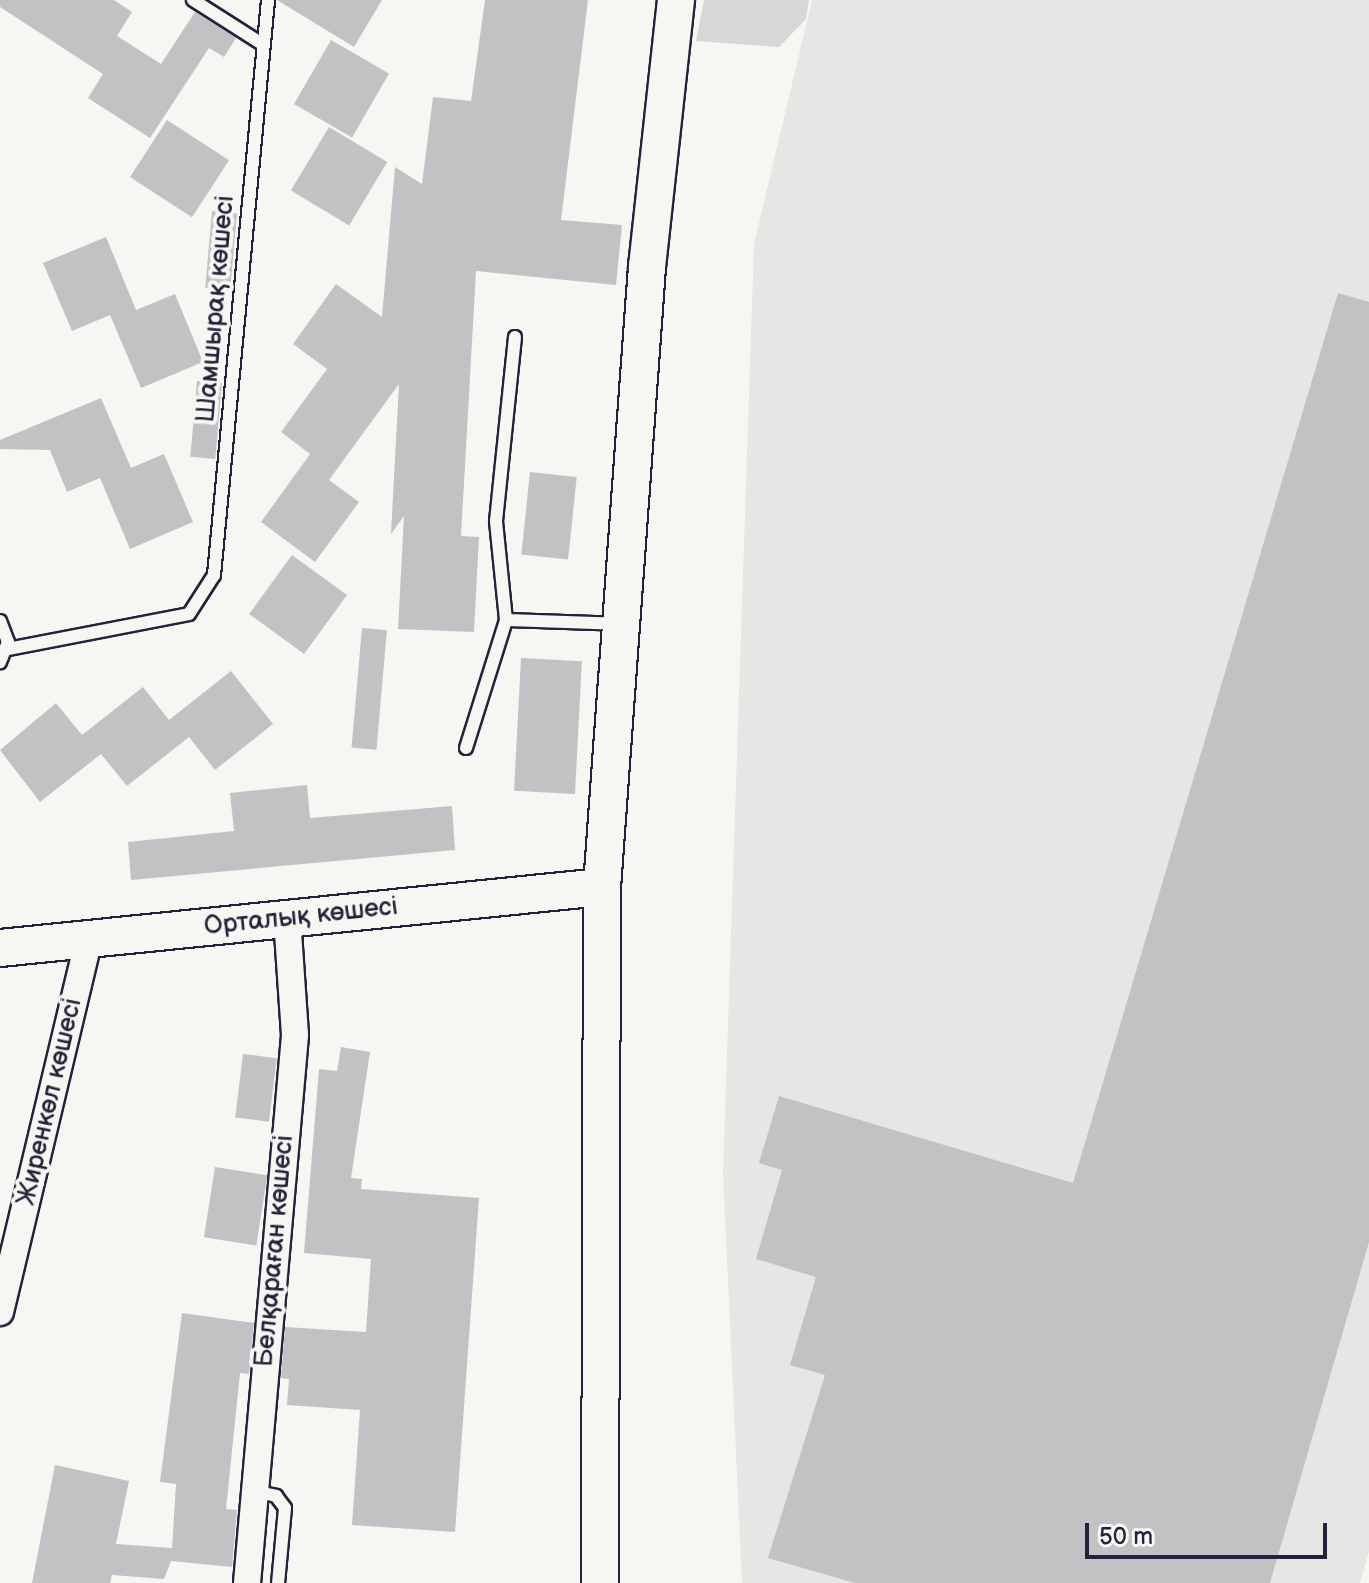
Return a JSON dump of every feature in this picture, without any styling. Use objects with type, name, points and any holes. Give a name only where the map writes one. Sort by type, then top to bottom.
[{"type":"main road","points":[[600,1583],[602,887],[647,267],[676,0]]},
{"type":"main road","name":"Орталық көшесі","points":[[0,948],[602,887]]},
{"type":"street","name":"Белқараған көшесі","points":[[247,1583],[295,1035],[287,919]]},
{"type":"street","name":"Жиренкөл көшесі","points":[[0,1312],[89,939]]},
{"type":"lane","points":[[193,0],[262,44]]},
{"type":"lane","name":"Шамшырақ көшесі","points":[[8,649],[189,614],[214,575],[268,0]]},
{"type":"lane","points":[[466,748],[506,620],[496,521],[515,337]]},
{"type":"lane","points":[[506,620],[621,624]]},
{"type":"lane","points":[[0,621],[8,649],[0,662]]},
{"type":"lane","points":[[253,1491],[276,1496],[285,1508],[278,1583]]},
{"type":"shaded area","points":[[704,0],[809,0],[806,19],[779,47],[696,41]]},
{"type":"shaded area","points":[[812,0],[1369,0],[1369,1551],[1360,1583],[742,1583],[723,1173],[754,244]]},
{"type":"building","points":[[0,0],[114,0],[132,12],[117,36],[161,64],[195,12],[236,38],[224,57],[209,48],[150,138],[88,98],[103,74],[0,7]]},
{"type":"building","points":[[277,0],[382,0],[354,47]]},
{"type":"building","points":[[485,0],[588,0],[561,220],[622,225],[616,285],[476,271],[461,536],[479,537],[474,632],[398,629],[404,516],[391,534],[399,384],[329,480],[359,502],[315,562],[261,522],[310,454],[281,432],[327,369],[293,344],[336,284],[382,317],[395,167],[422,184],[433,97],[471,101]]},
{"type":"building","points":[[331,40],[389,74],[352,138],[294,104]]},
{"type":"building","points":[[167,120],[229,160],[192,217],[130,177]]},
{"type":"building","points":[[329,127],[387,162],[349,225],[291,190]]},
{"type":"building","points":[[212,211],[237,213],[230,290],[205,288]]},
{"type":"building","points":[[106,237],[136,310],[175,294],[203,362],[141,388],[110,315],[72,331],[43,263]]},
{"type":"building","points":[[1338,293],[1369,302],[1369,1242],[1270,1583],[855,1583],[768,1558],[825,1375],[790,1365],[816,1277],[756,1259],[782,1170],[759,1163],[779,1096],[1073,1183]]},
{"type":"building","points":[[197,381],[222,383],[215,459],[190,457]]},
{"type":"building","points":[[101,398],[131,468],[164,454],[193,522],[130,549],[100,478],[67,492],[50,450],[0,449],[0,440]]},
{"type":"building","points":[[530,472],[577,477],[568,559],[521,555]]},
{"type":"building","points":[[292,555],[347,595],[304,654],[249,614]]},
{"type":"building","points":[[362,628],[387,630],[376,750],[352,748]]},
{"type":"building","points":[[521,658],[582,661],[575,794],[514,791]]},
{"type":"building","points":[[231,671],[273,724],[215,770],[189,737],[127,786],[101,754],[40,802],[0,750],[56,703],[82,735],[143,687],[169,720]]},
{"type":"building","points":[[307,785],[310,818],[452,806],[455,850],[131,880],[128,842],[234,831],[230,793]]},
{"type":"building","points":[[341,1047],[370,1052],[351,1178],[362,1179],[361,1189],[479,1198],[455,1532],[352,1525],[360,1410],[287,1405],[289,1379],[281,1378],[285,1327],[366,1332],[371,1259],[304,1253],[319,1069],[337,1071]]},
{"type":"building","points":[[243,1054],[277,1058],[269,1122],[235,1118]]},
{"type":"building","points":[[215,1167],[267,1175],[256,1245],[204,1237]]},
{"type":"building","points":[[182,1313],[254,1323],[249,1374],[240,1373],[226,1509],[237,1510],[232,1567],[171,1561],[164,1579],[112,1575],[110,1583],[32,1583],[55,1465],[129,1481],[116,1544],[172,1548],[176,1484],[160,1482]]}]
